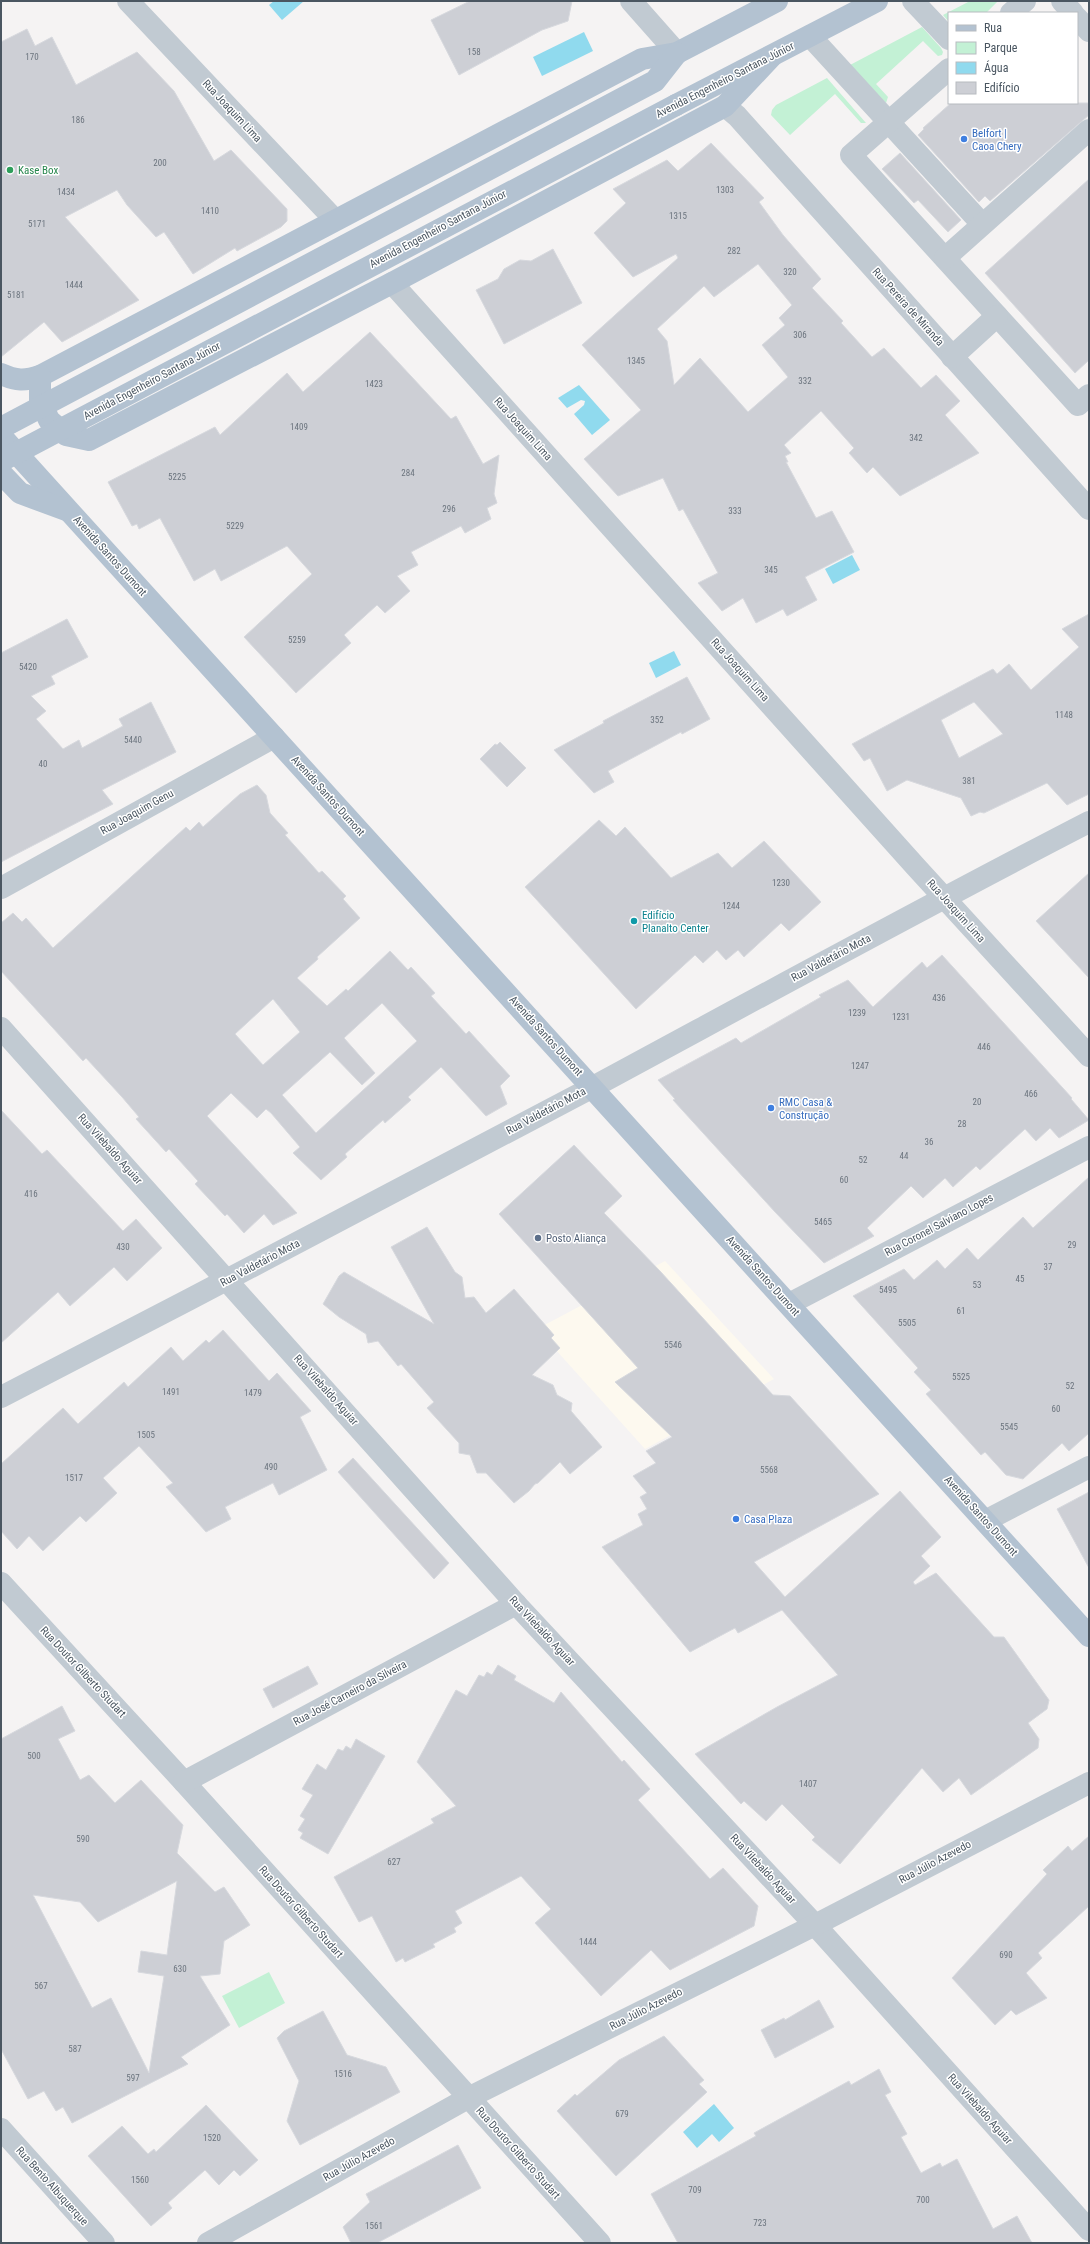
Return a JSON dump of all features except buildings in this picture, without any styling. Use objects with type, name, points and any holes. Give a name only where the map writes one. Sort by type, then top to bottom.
[{"type":"main road","points":[[1,374],[12,380],[25,381],[40,376],[642,59],[677,53],[777,1]]},
{"type":"main road","name":"Avenida Engenheiro Santana Júnior","points":[[1,461],[676,104],[877,1]]},
{"type":"main road","points":[[1,428],[655,81],[677,53]]},
{"type":"main road","points":[[40,376],[40,400],[49,420],[66,435],[89,440],[392,283],[725,106],[772,56]]},
{"type":"main road","name":"Avenida Santos Dumont","points":[[1,436],[1089,1636]]},
{"type":"main road","points":[[1,473],[11,494],[69,511]]},
{"type":"street","name":"Rua Joaquim Lima","points":[[128,1],[335,220]]},
{"type":"street","points":[[631,1],[677,53]]},
{"type":"street","points":[[913,1],[948,38]]},
{"type":"street","points":[[1062,1],[1072,12]]},
{"type":"street","points":[[1078,19],[1089,31]]},
{"type":"street","points":[[810,36],[982,224]]},
{"type":"street","points":[[948,70],[851,155],[1078,405],[1089,395]]},
{"type":"street","name":"Rua Pereira de Miranda","points":[[725,106],[737,116],[1089,509]]},
{"type":"street","points":[[945,258],[1089,130]]},
{"type":"street","name":"Rua Joaquim Lima","points":[[392,283],[944,897],[1089,1056]]},
{"type":"street","points":[[952,357],[997,316]]},
{"type":"street","name":"Rua Joaquim Genu","points":[[1,888],[274,737]]},
{"type":"street","name":"Rua Valdetário Mota","points":[[1,1397],[228,1280],[592,1087],[944,897],[1089,822]]},
{"type":"street","name":"Rua Vilebaldo Aguiar","points":[[1,1028],[228,1280],[516,1604],[815,1925],[1089,2230]]},
{"type":"street","name":"Rua Coronel Salviano Lopes","points":[[789,1304],[1089,1147]]},
{"type":"street","points":[[985,1521],[1089,1467]]},
{"type":"street","name":"Rua Doutor Gilberto Studart","points":[[1,1583],[184,1782],[600,2243]]},
{"type":"street","name":"Rua José Carneiro da Silveira","points":[[184,1782],[516,1604]]},
{"type":"street","name":"Rua Júlio Azevedo","points":[[208,2243],[468,2098],[815,1925],[1089,1783]]},
{"type":"street","name":"Rua Bento Albuquerque","points":[[1,2129],[104,2243]]},
{"type":"shaded area","points":[[665,1261],[774,1379],[645,1449],[537,1329]]},
{"type":"green space","points":[[970,1],[998,1],[987,12],[949,12]]},
{"type":"green space","points":[[948,12],[948,21],[943,15]]},
{"type":"green space","points":[[922,27],[941,48],[943,52],[942,55],[938,56],[923,41],[876,84],[888,97],[886,103],[850,65]]},
{"type":"green space","points":[[827,78],[866,123],[861,123],[835,94],[790,135],[771,115],[772,110],[776,105]]},
{"type":"green space","points":[[269,1972],[285,2003],[239,2028],[222,1996]]},
{"type":"water","points":[[274,1],[304,1],[282,20],[269,5]]},
{"type":"water","points":[[584,32],[593,51],[542,76],[533,57]]},
{"type":"water","points":[[579,385],[610,420],[592,435],[574,414],[584,405],[585,401],[581,400],[567,408],[558,398]]},
{"type":"water","points":[[852,555],[860,570],[833,584],[825,569]]},
{"type":"water","points":[[674,651],[681,665],[656,678],[649,663]]},
{"type":"water","points":[[714,2104],[734,2128],[719,2142],[712,2134],[697,2148],[683,2132]]},
{"type":"place","name":"Belfort | Caoa Chery","points":[[964,139]]},
{"type":"place","name":"Kase Box","points":[[10,170]]},
{"type":"place","name":"Edifício Planalto Center","points":[[634,921]]},
{"type":"place","name":"RMC Casa & Construção","points":[[771,1108]]},
{"type":"place","name":"Posto Aliança","points":[[538,1238]]},
{"type":"place","name":"Casa Plaza","points":[[736,1519]]}]
